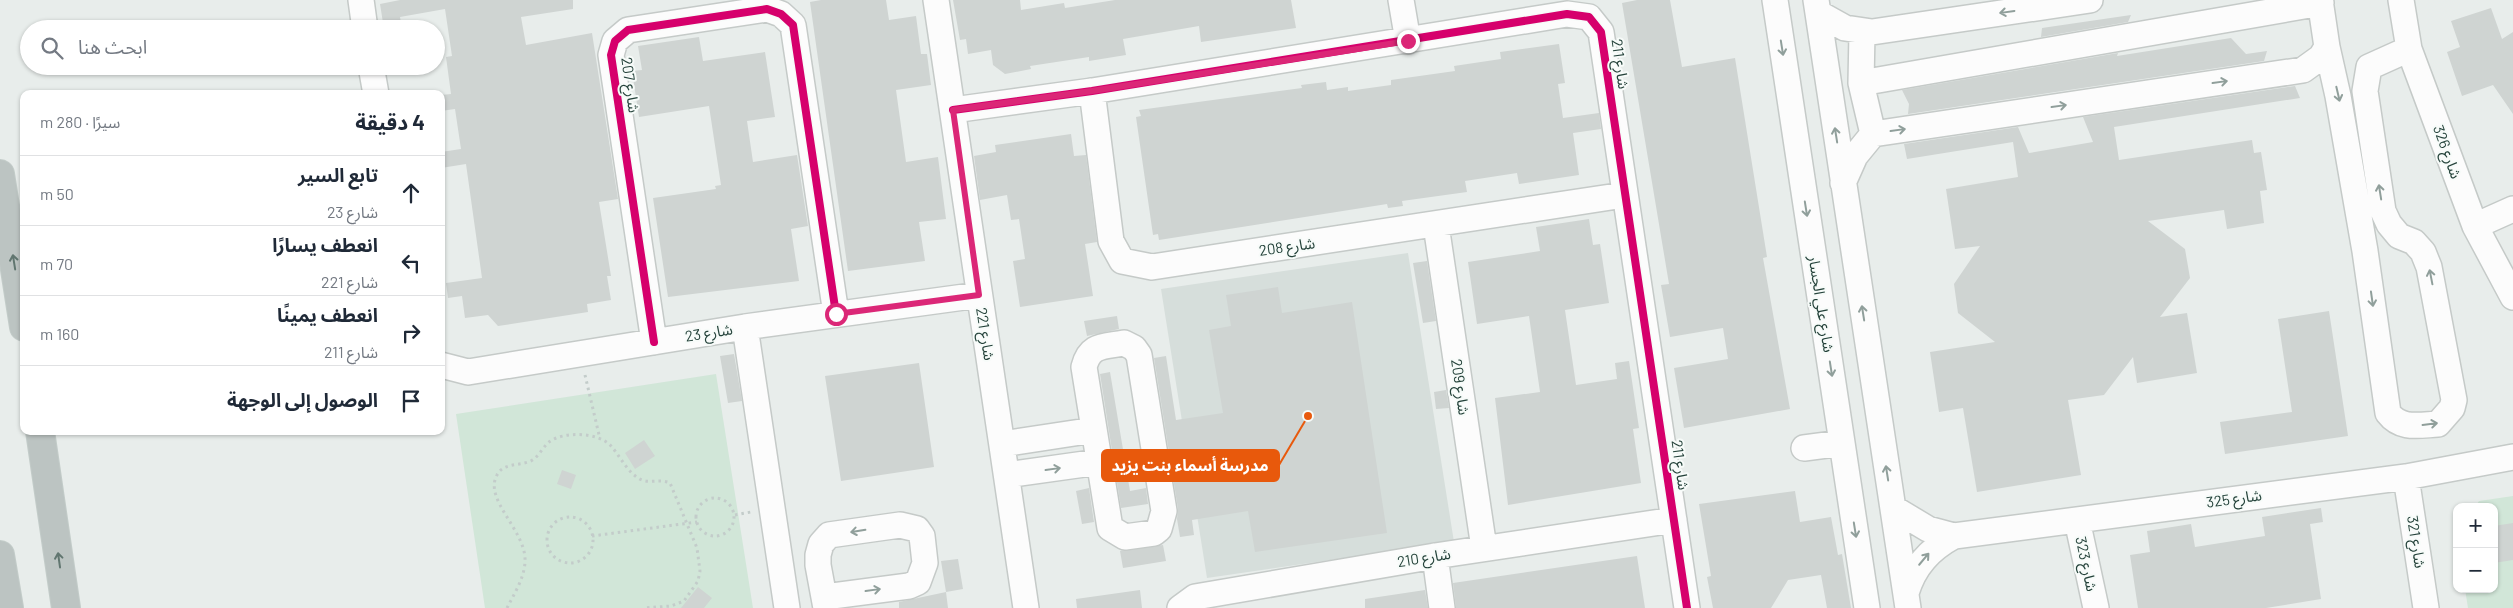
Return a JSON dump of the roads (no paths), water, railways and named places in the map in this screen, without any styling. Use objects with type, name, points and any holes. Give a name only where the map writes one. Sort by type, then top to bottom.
[{"type":"highway","points":[[0,174],[20,302]]},
{"type":"highway","points":[[41,435],[66,608]]},
{"type":"highway","points":[[0,555],[9,608]]},
{"type":"street","points":[[361,0],[364,20]]},
{"type":"street","name":"شارع 221","points":[[936,0],[1026,608]]},
{"type":"street","points":[[1401,0],[1408,41]]},
{"type":"street","name":"شارع علي الجسار","points":[[1774,0],[1867,608]]},
{"type":"street","points":[[1816,7],[1845,28],[1872,32],[2090,0]]},
{"type":"street","name":"شارع 326","points":[[2401,0],[2409,49],[2475,226],[2513,297]]},
{"type":"street","points":[[1861,83],[2321,2],[2327,47],[2338,96],[2365,250],[2388,413],[2402,425],[2438,424],[2452,408],[2454,400],[2429,267],[2424,252],[2414,242],[2399,236],[2389,224],[2383,211],[2365,91],[2369,67],[2409,49]]},
{"type":"street","points":[[1816,7],[1907,600]]},
{"type":"street","name":"شارع 207","points":[[654,342],[611,55],[614,40],[628,30],[767,9],[781,14],[793,25],[836,314]]},
{"type":"street","name":"شارع 211","points":[[953,110],[1092,91],[1567,14],[1589,17],[1601,32],[1687,608]]},
{"type":"street","points":[[1862,32],[1861,83],[1873,134]]},
{"type":"street","points":[[1843,183],[1855,156],[1873,134],[2303,70],[2314,64],[2327,47]]},
{"type":"street","points":[[373,75],[375,90]]},
{"type":"street","name":"شارع 208","points":[[1092,91],[1111,241],[1122,261],[1152,267],[1624,196]]},
{"type":"street","points":[[2475,226],[2513,209]]},
{"type":"street","name":"شارع 209","points":[[1436,225],[1484,548]]},
{"type":"street","points":[[2365,250],[2399,236]]},
{"type":"street","name":"شارع 23","points":[[445,366],[468,372],[745,327],[979,295]]},
{"type":"street","points":[[745,327],[787,608]]},
{"type":"street","points":[[1124,343],[1134,348],[1139,355],[1164,511],[1160,529],[1154,533],[1125,537],[1110,528],[1094,430],[1084,367],[1087,356],[1094,348],[1124,343]]},
{"type":"street","points":[[1002,444],[1094,430]]},
{"type":"street","points":[[1804,448],[1842,443]]},
{"type":"street","name":"شارع 325","points":[[1893,508],[1928,529],[1954,536],[2406,477],[2513,457]]},
{"type":"street","points":[[1007,475],[1099,462]]},
{"type":"street","name":"شارع 321","points":[[2406,477],[2426,608]]},
{"type":"street","name":"شارع 210","points":[[1180,608],[1195,597],[1484,548],[1674,520]]},
{"type":"street","name":"شارع 323","points":[[2077,520],[2096,608]]},
{"type":"street","name":"شارع 325","points":[[1907,600],[1910,580],[1923,558],[1937,546],[1954,536]]},
{"type":"street","points":[[1436,556],[1442,608]]},
{"type":"place","name":"مدرسة أسماء بنت يزيد","points":[[1308,416]]}]
